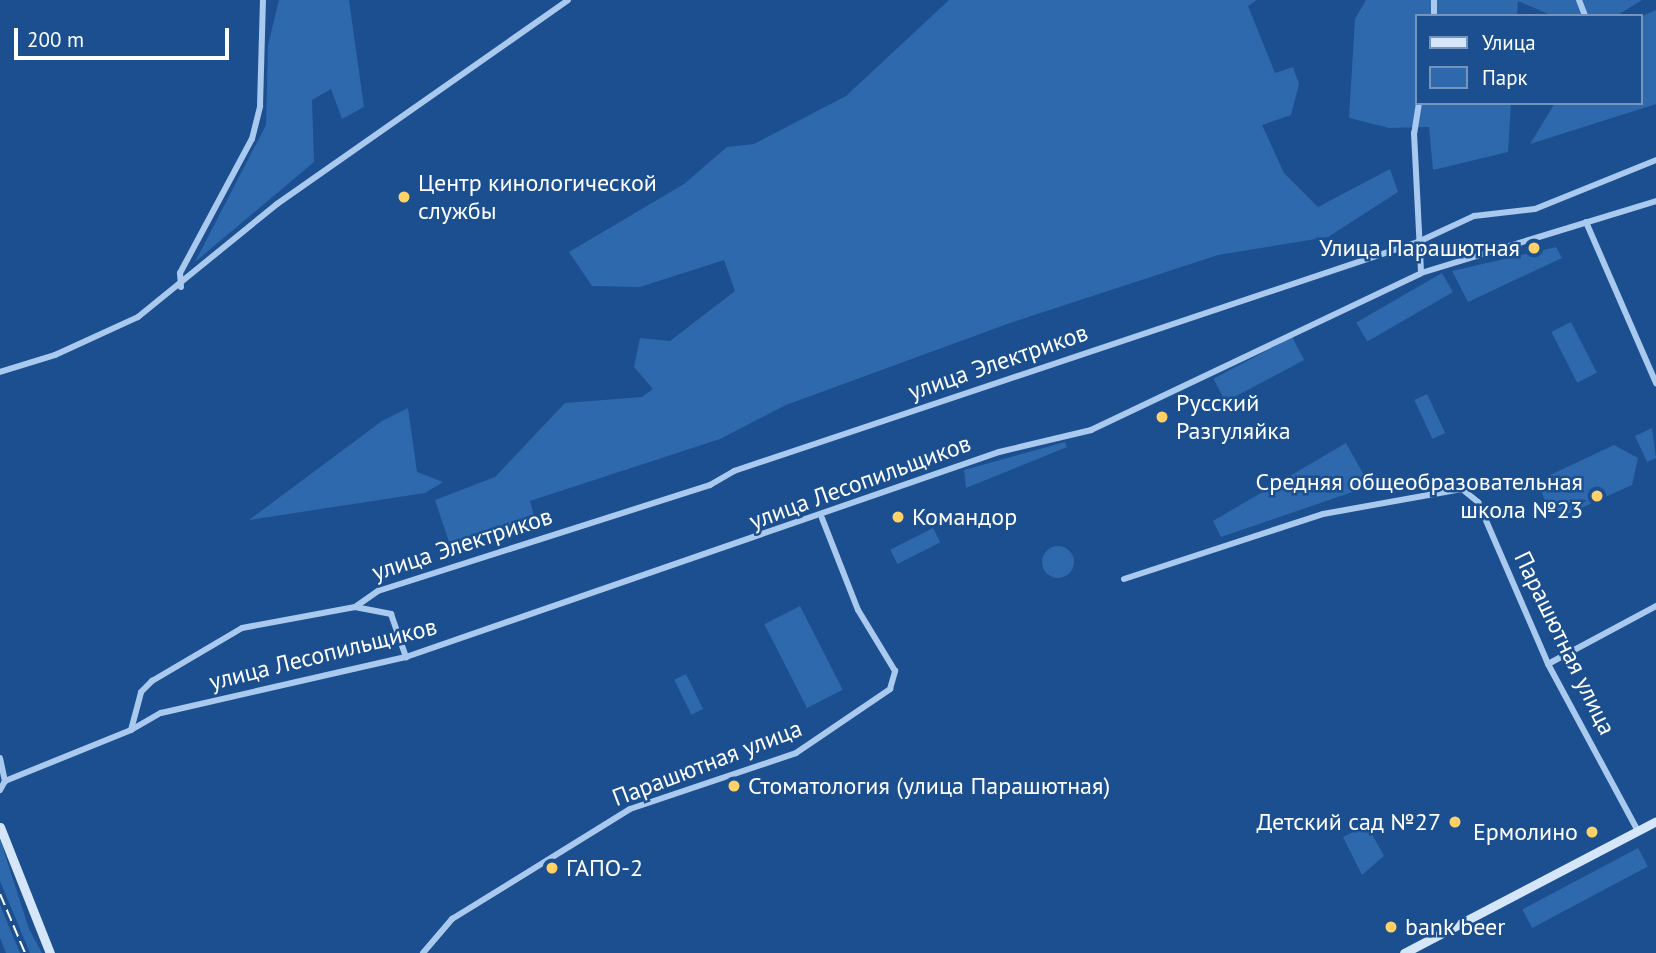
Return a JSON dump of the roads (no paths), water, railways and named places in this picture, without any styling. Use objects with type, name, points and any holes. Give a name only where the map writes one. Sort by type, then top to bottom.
[{"type":"main road","points":[[1404,953],[1656,821]]},
{"type":"main road","points":[[0,827],[50,953]]},
{"type":"street","points":[[181,287],[180,274],[252,139],[260,106],[263,0]]},
{"type":"street","points":[[0,372],[87,342],[181,287],[278,204],[568,0]]},
{"type":"street","points":[[1419,105],[1414,133],[1423,224],[1418,242],[1421,273]]},
{"type":"street","name":"улица Электриков","points":[[355,607],[377,591],[710,485],[734,471],[1418,242],[1474,216],[1535,209],[1656,160]]},
{"type":"street","name":"улица Лесопильщиков","points":[[5,781],[131,730],[161,713],[407,657],[822,517],[999,452],[1101,426],[1278,336],[1421,273],[1656,201]]},
{"type":"street","points":[[1586,222],[1656,383]]},
{"type":"street","name":"Парашютная улица","points":[[1124,579],[1323,514],[1462,489],[1478,502],[1549,664],[1638,831]]},
{"type":"street","name":"Парашютная улица","points":[[423,953],[452,919],[630,809],[796,753],[879,699],[896,673],[858,610],[822,517]]},
{"type":"street","points":[[1549,664],[1656,606]]},
{"type":"street","points":[[131,730],[141,692],[152,681],[233,632],[355,607],[391,614],[407,657]]},
{"type":"street","points":[[0,758],[5,781],[0,790]]},
{"type":"railway","points":[[0,894],[25,953]]},
{"type":"place","name":"Центр кинологической службы","points":[[404,197]]},
{"type":"place","name":"Улица Парашютная","points":[[1534,248]]},
{"type":"place","name":"Русский Разгуляйка","points":[[1162,417]]},
{"type":"place","name":"Средняя общеобразовательная школа №23","points":[[1597,496]]},
{"type":"place","name":"Командор","points":[[898,517]]},
{"type":"place","name":"Стоматология (улица Парашютная)","points":[[734,786]]},
{"type":"place","name":"Детский сад №27","points":[[1455,822]]},
{"type":"place","name":"Ермолино","points":[[1592,832]]},
{"type":"place","name":"ГАПО-2","points":[[552,868]]},
{"type":"place","name":"bank beer","points":[[1391,927]]}]
